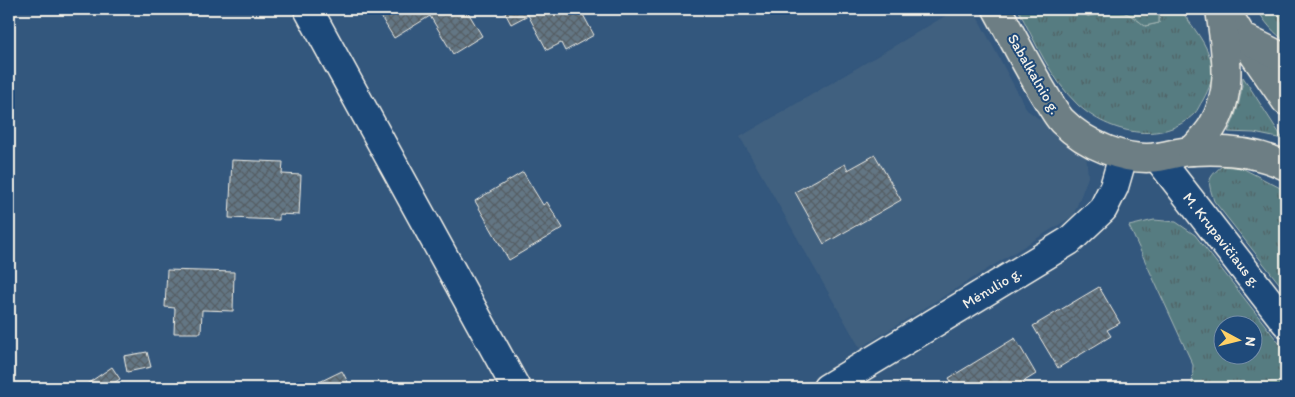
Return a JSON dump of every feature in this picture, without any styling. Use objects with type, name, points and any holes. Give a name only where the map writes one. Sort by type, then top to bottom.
[{"type":"main road","name":"Sabalkalnio g.","points":[[997,9],[1039,87],[1062,121],[1092,144],[1123,156],[1139,158],[1192,151],[1236,152],[1271,159],[1286,166]]},
{"type":"main road","points":[[1192,151],[1212,127],[1225,98],[1227,68],[1220,9]]},
{"type":"main road","points":[[1225,9],[1286,101]]},
{"type":"main road","points":[[1242,37],[1280,58],[1286,59]]},
{"type":"street","points":[[308,9],[516,388]]},
{"type":"street","name":"Mėnulio g.","points":[[827,388],[1069,241],[1103,209],[1114,187],[1123,156]]},
{"type":"street","name":"M. Krupavičiaus g.","points":[[1157,157],[1286,323]]},
{"type":"shaded area","points":[[957,9],[973,9],[1027,110],[1086,153],[1088,177],[1073,216],[860,348],[740,137]]},
{"type":"green space","points":[[1018,9],[1076,9],[1088,16],[1118,11],[1130,15],[1145,26],[1159,23],[1159,9],[1180,9],[1199,36],[1210,57],[1212,79],[1209,88],[1195,113],[1182,123],[1167,130],[1136,132],[1120,129],[1105,123],[1091,115],[1068,95],[1044,60]]},
{"type":"green space","points":[[1076,9],[1159,9],[1159,23],[1145,26],[1124,12],[1112,11],[1088,16]]},
{"type":"green space","points":[[1257,9],[1277,9],[1286,17],[1286,41],[1277,35]]},
{"type":"green space","points":[[1243,77],[1283,139],[1254,133],[1228,132],[1238,106]]},
{"type":"green space","points":[[1222,166],[1242,168],[1286,191],[1286,292],[1214,201],[1210,189],[1210,181],[1213,174]]},
{"type":"green space","points":[[1154,220],[1176,222],[1195,235],[1256,314],[1212,314],[1212,364],[1262,364],[1262,321],[1286,352],[1286,388],[1192,388],[1193,365],[1129,226]]},
{"type":"building","points":[[376,9],[466,9],[482,36],[453,54],[430,16],[394,38]]},
{"type":"building","points":[[503,9],[580,9],[594,35],[565,51],[561,43],[547,50],[528,15],[511,24]]},
{"type":"building","points":[[875,155],[901,200],[824,244],[795,192],[845,164],[848,170]]},
{"type":"building","points":[[232,160],[283,162],[282,174],[301,175],[299,215],[279,214],[279,220],[229,218]]},
{"type":"building","points":[[523,172],[543,205],[547,202],[563,228],[509,260],[475,201]]},
{"type":"building","points":[[167,270],[234,272],[233,311],[202,310],[201,333],[174,333],[175,308],[165,307]]},
{"type":"building","points":[[1099,287],[1120,323],[1107,330],[1111,336],[1058,368],[1033,326]]},
{"type":"building","points":[[1015,338],[1036,374],[1023,382],[1026,387],[955,388],[949,378]]},
{"type":"building","points":[[147,352],[151,367],[127,372],[124,356]]},
{"type":"building","points":[[112,367],[120,379],[106,388],[81,388]]},
{"type":"building","points":[[342,371],[351,388],[307,388]]}]
